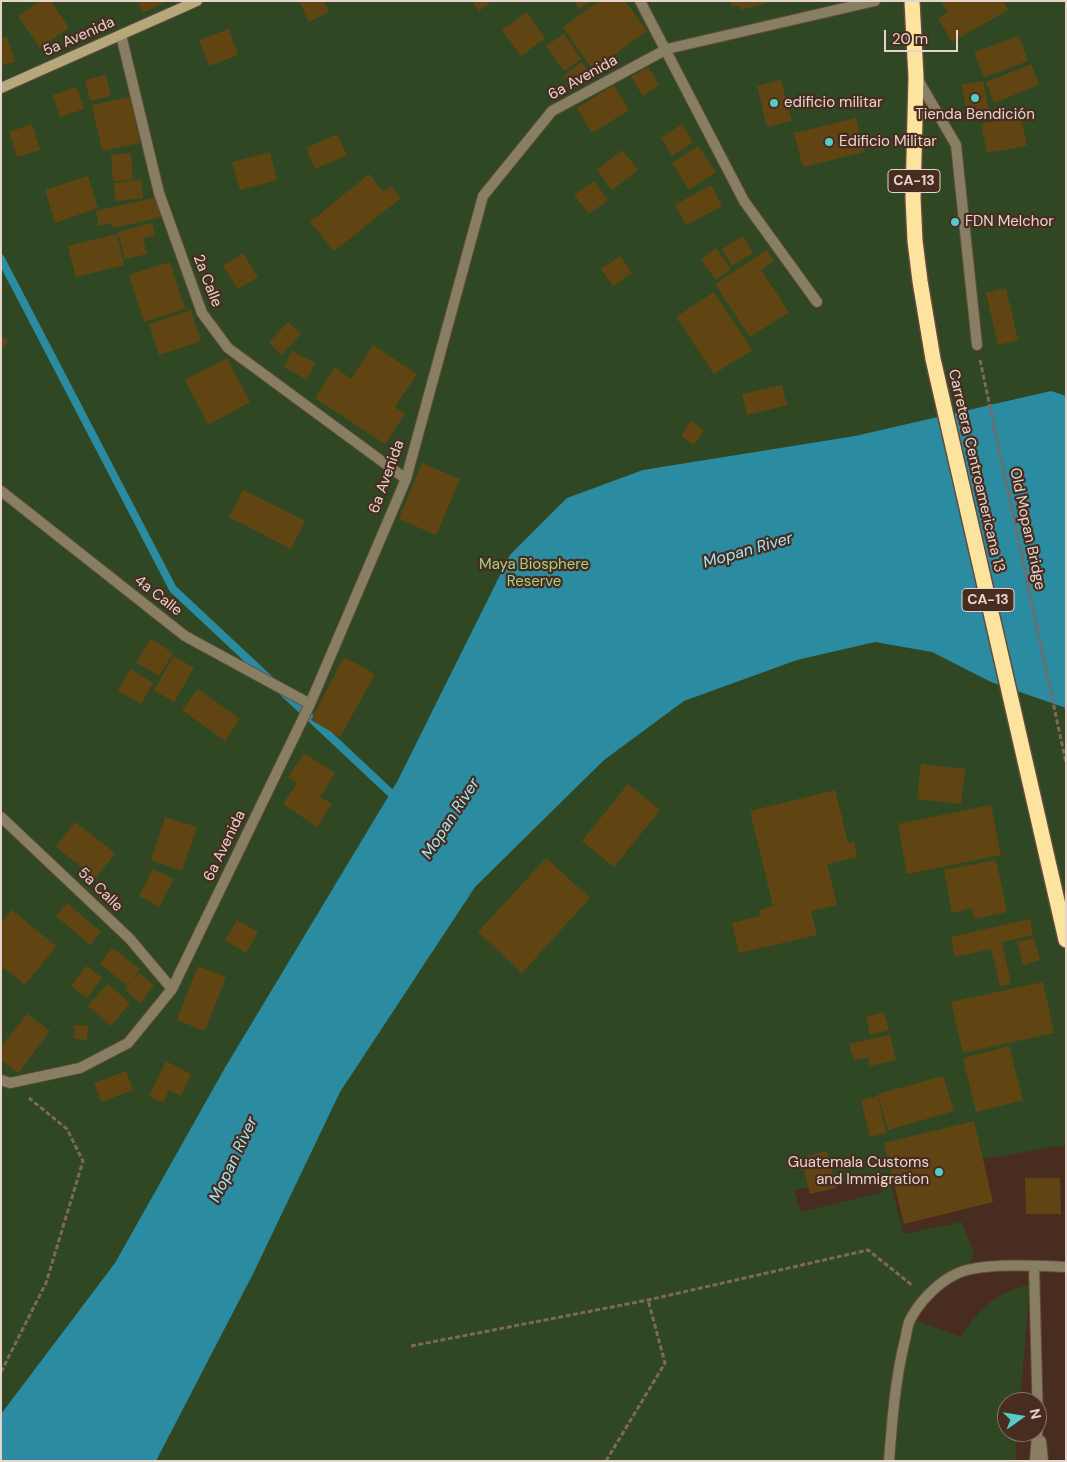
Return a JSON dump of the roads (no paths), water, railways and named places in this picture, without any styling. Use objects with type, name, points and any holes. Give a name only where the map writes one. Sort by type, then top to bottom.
[{"type":"highway","name":"Carretera Centroamericana 13","points":[[912,1],[916,78],[913,198],[915,241],[920,281],[933,358],[1065,931]]},
{"type":"street","name":"5a Avenida","points":[[1,88],[197,1]]},
{"type":"street","points":[[640,1],[744,201],[817,302]]},
{"type":"street","name":"6a Avenida","points":[[6,1081],[80,1068],[128,1043],[172,989],[310,704],[406,478],[483,196],[552,111],[666,49],[876,1]]},
{"type":"street","name":"2a Calle","points":[[121,35],[159,192],[202,314],[228,348],[406,478]]},
{"type":"street","points":[[916,78],[956,145],[977,345]]},
{"type":"street","name":"4a Calle","points":[[1,491],[185,636],[310,704]]},
{"type":"street","name":"5a Calle","points":[[1,817],[130,939],[172,989]]},
{"type":"street","points":[[888,1461],[901,1357],[909,1322],[926,1296],[957,1273],[976,1269],[1002,1266],[1066,1267]]},
{"type":"street","points":[[1034,1266],[1037,1392]]},
{"type":"street","points":[[1035,1461],[1036,1442]]},
{"type":"street","points":[[1041,1442],[1043,1461]]},
{"type":"water","name":"Mopan River","points":[[1051,391],[1066,396],[1066,708],[991,682],[932,652],[875,642],[797,660],[684,701],[604,760],[475,887],[340,1092],[253,1274],[156,1461],[1,1461],[1,1414],[115,1263],[226,1066],[397,782],[510,555],[567,498],[643,470],[855,436]]},
{"type":"waterway","points":[[1,259],[173,589],[269,679]]},
{"type":"waterway","points":[[284,693],[398,800]]},
{"type":"place","name":"Tienda Bendición","points":[[975,98]]},
{"type":"place","name":"edificio militar","points":[[774,103]]},
{"type":"place","name":"Edificio Militar","points":[[829,142]]},
{"type":"place","name":"FDN Melchor","points":[[955,222]]},
{"type":"place","name":"Guatemala Customs and Immigration","points":[[939,1172]]},
{"type":"park label","name":"Maya Biosphere Reserve","points":[[534,574]]}]
